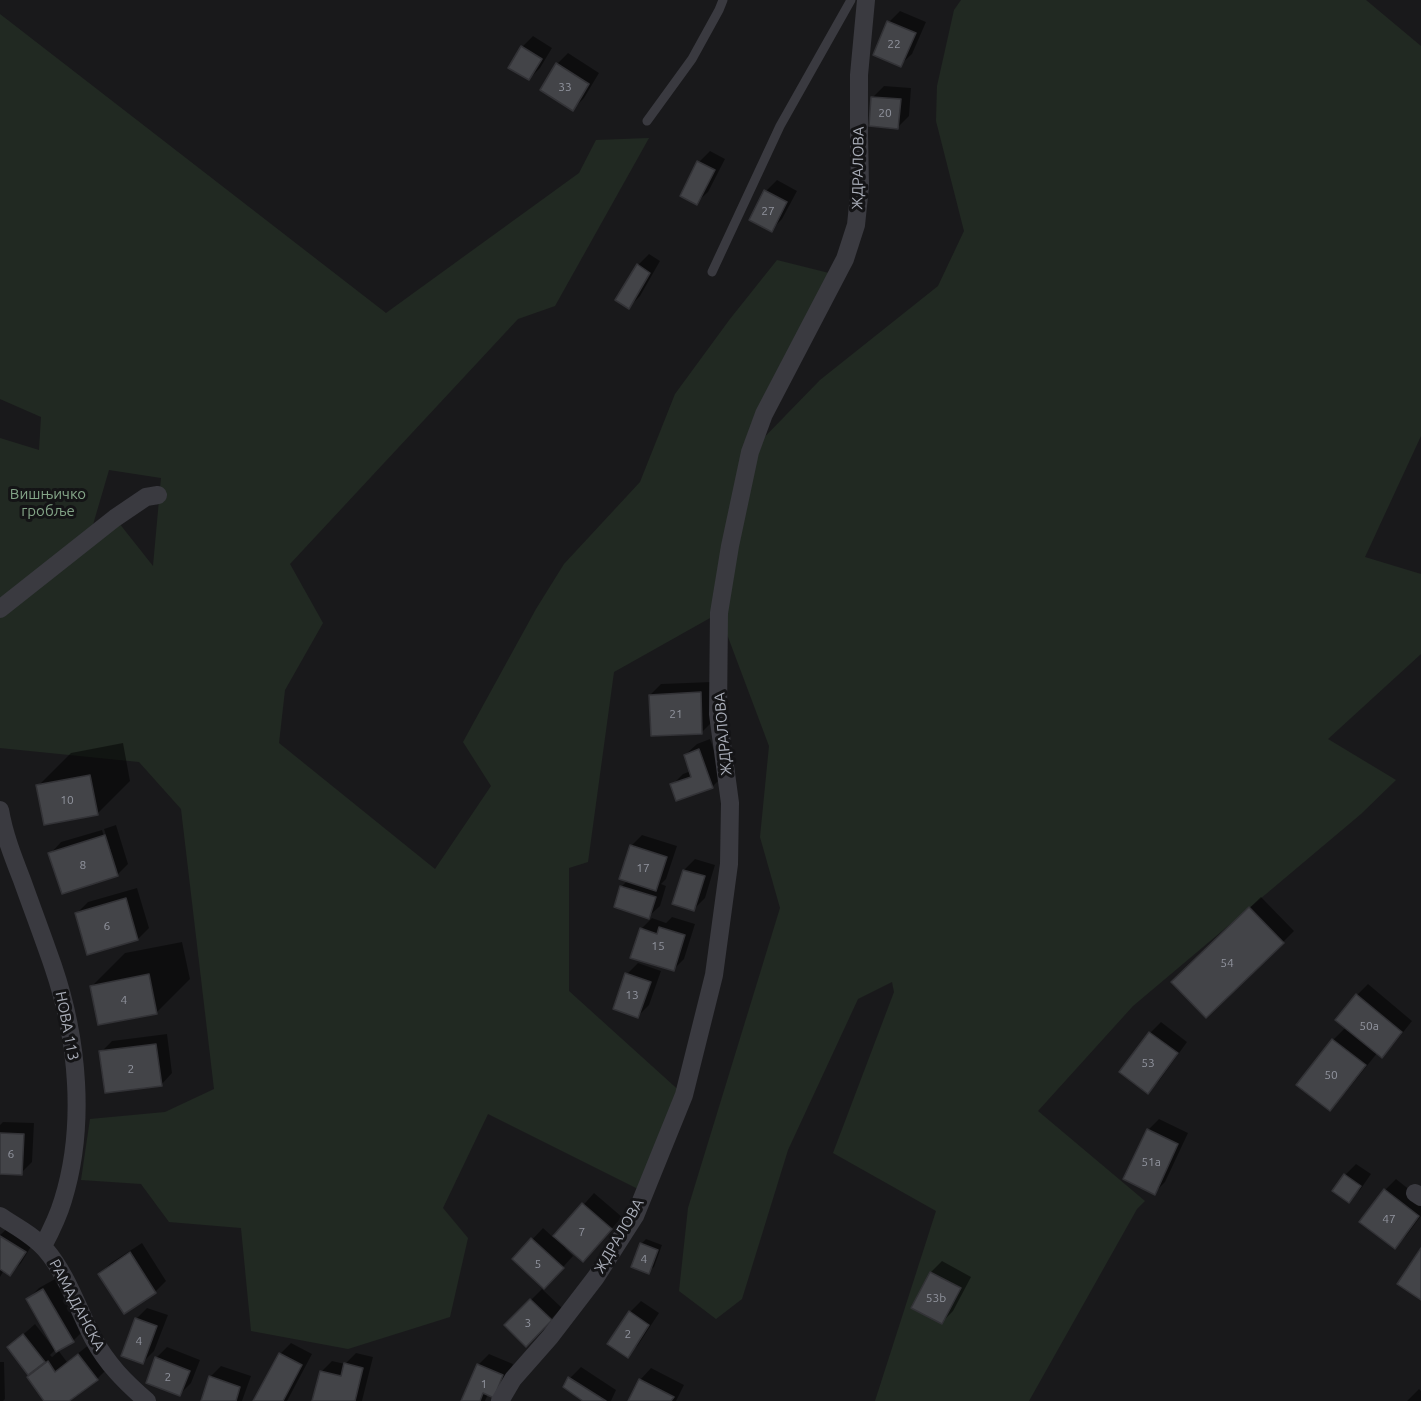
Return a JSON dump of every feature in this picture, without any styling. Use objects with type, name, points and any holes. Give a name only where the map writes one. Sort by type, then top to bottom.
[{"type":"street","name":"ЖДРАЛОВА","points":[[500,1401],[513,1379],[550,1337],[596,1277],[634,1216],[684,1095],[714,975],[729,864],[730,803],[718,714],[719,613],[726,568],[750,452],[764,414],[844,259],[856,225],[860,186],[859,75],[866,0]]},
{"type":"street","points":[[0,609],[115,518],[146,497],[158,495]]},
{"type":"street","name":"НОВА 113","points":[[0,810],[9,847],[54,969],[72,1039],[77,1082],[71,1172],[57,1217],[43,1246]]},
{"type":"street","name":"РАМАДАНСКА","points":[[0,1216],[43,1246],[60,1271],[105,1358],[126,1383],[147,1401]]},
{"type":"lane","points":[[647,121],[692,59],[723,0]]},
{"type":"lane","points":[[712,272],[780,126],[852,0]]},
{"type":"green space","name":"Вишњичко гробље","points":[[961,0],[1366,0],[1421,46],[1421,436],[1365,557],[1421,574],[1421,654],[1328,739],[1396,780],[1361,814],[1133,1006],[1038,1111],[1145,1201],[1137,1209],[1029,1401],[875,1401],[936,1211],[833,1153],[894,992],[892,982],[858,999],[788,1150],[742,1299],[716,1319],[679,1291],[688,1208],[780,908],[760,837],[769,746],[719,613],[614,672],[588,862],[569,868],[569,991],[684,1095],[644,1192],[488,1114],[443,1208],[468,1238],[450,1317],[348,1349],[251,1331],[241,1228],[169,1222],[141,1184],[81,1180],[90,1119],[165,1112],[214,1089],[181,809],[139,762],[0,748],[0,438],[39,450],[41,417],[0,399],[0,14],[386,313],[579,173],[596,140],[649,138],[555,306],[518,319],[290,564],[323,623],[285,690],[279,743],[435,869],[491,786],[463,742],[536,609],[564,564],[640,482],[675,394],[777,260],[837,275],[751,451],[820,380],[938,286],[964,231],[936,121],[937,86],[954,10]],"holes":[[[109,470],[161,478],[153,566],[115,518],[92,528]]]},
{"type":"building","points":[[887,21],[916,33],[901,67],[873,55]]},
{"type":"building","points":[[521,46],[542,59],[529,80],[508,68]]},
{"type":"building","points":[[556,63],[589,84],[573,111],[540,90]]},
{"type":"building","points":[[871,97],[901,99],[898,129],[869,126]]},
{"type":"building","points":[[697,161],[715,170],[697,205],[680,196]]},
{"type":"building","points":[[764,190],[787,202],[772,232],[749,220]]},
{"type":"building","points":[[637,264],[650,273],[629,309],[615,300]]},
{"type":"building","points":[[701,692],[702,734],[651,736],[649,695]]},
{"type":"building","points":[[699,749],[713,788],[676,801],[670,784],[691,777],[684,755]]},
{"type":"building","points":[[90,775],[98,815],[44,825],[36,785]]},
{"type":"building","points":[[105,835],[118,876],[62,894],[48,853]]},
{"type":"building","points":[[630,845],[667,857],[656,891],[619,879]]},
{"type":"building","points":[[683,870],[705,876],[694,911],[672,904]]},
{"type":"building","points":[[620,886],[656,897],[649,919],[614,907]]},
{"type":"building","points":[[126,898],[138,940],[87,955],[75,913]]},
{"type":"building","points":[[1249,907],[1284,943],[1206,1018],[1171,982]]},
{"type":"building","points":[[659,927],[685,935],[674,971],[630,958],[640,928],[657,934]]},
{"type":"building","points":[[625,973],[651,982],[638,1018],[613,1009]]},
{"type":"building","points":[[149,974],[157,1014],[98,1025],[90,986]]},
{"type":"building","points":[[1356,994],[1402,1032],[1382,1058],[1335,1020]]},
{"type":"building","points":[[1149,1032],[1178,1053],[1148,1094],[1119,1072]]},
{"type":"building","points":[[1332,1039],[1366,1065],[1330,1111],[1296,1085]]},
{"type":"building","points":[[156,1044],[162,1086],[105,1093],[99,1051]]},
{"type":"building","points":[[1147,1129],[1178,1144],[1155,1195],[1123,1179]]},
{"type":"building","points":[[0,1133],[24,1134],[22,1175],[0,1174]]},
{"type":"building","points":[[1344,1174],[1361,1186],[1349,1203],[1332,1191]]},
{"type":"building","points":[[1384,1189],[1419,1216],[1395,1249],[1359,1222]]},
{"type":"building","points":[[582,1203],[612,1229],[583,1262],[553,1236]]},
{"type":"building","points":[[0,1236],[26,1252],[10,1276],[0,1269]]},
{"type":"building","points":[[531,1238],[564,1268],[544,1289],[512,1259]]},
{"type":"building","points":[[640,1243],[658,1250],[649,1274],[631,1267]]},
{"type":"building","points":[[1421,1248],[1421,1300],[1397,1284]]},
{"type":"building","points":[[130,1252],[156,1293],[124,1314],[98,1274]]},
{"type":"building","points":[[930,1272],[961,1288],[942,1324],[911,1308]]},
{"type":"building","points":[[43,1289],[74,1342],[56,1352],[26,1299]]},
{"type":"building","points":[[530,1299],[552,1320],[526,1347],[504,1325]]},
{"type":"building","points":[[629,1311],[649,1325],[628,1358],[607,1344]]},
{"type":"building","points":[[135,1318],[157,1326],[143,1364],[121,1356]]},
{"type":"building","points":[[23,1334],[45,1362],[28,1375],[7,1347]]},
{"type":"building","points":[[279,1353],[302,1365],[283,1401],[253,1401]]},
{"type":"building","points":[[78,1354],[98,1380],[69,1401],[44,1401],[27,1377],[48,1361],[55,1372]]},
{"type":"building","points":[[155,1357],[190,1371],[180,1396],[146,1383]]},
{"type":"building","points":[[344,1363],[363,1368],[355,1401],[312,1401],[320,1371],[341,1376]]},
{"type":"building","points":[[477,1364],[503,1375],[494,1398],[483,1393],[480,1401],[461,1401]]},
{"type":"building","points":[[209,1376],[240,1387],[236,1401],[201,1401]]},
{"type":"building","points":[[568,1377],[606,1401],[583,1401],[563,1387]]},
{"type":"building","points":[[639,1379],[674,1397],[671,1401],[628,1401]]}]
